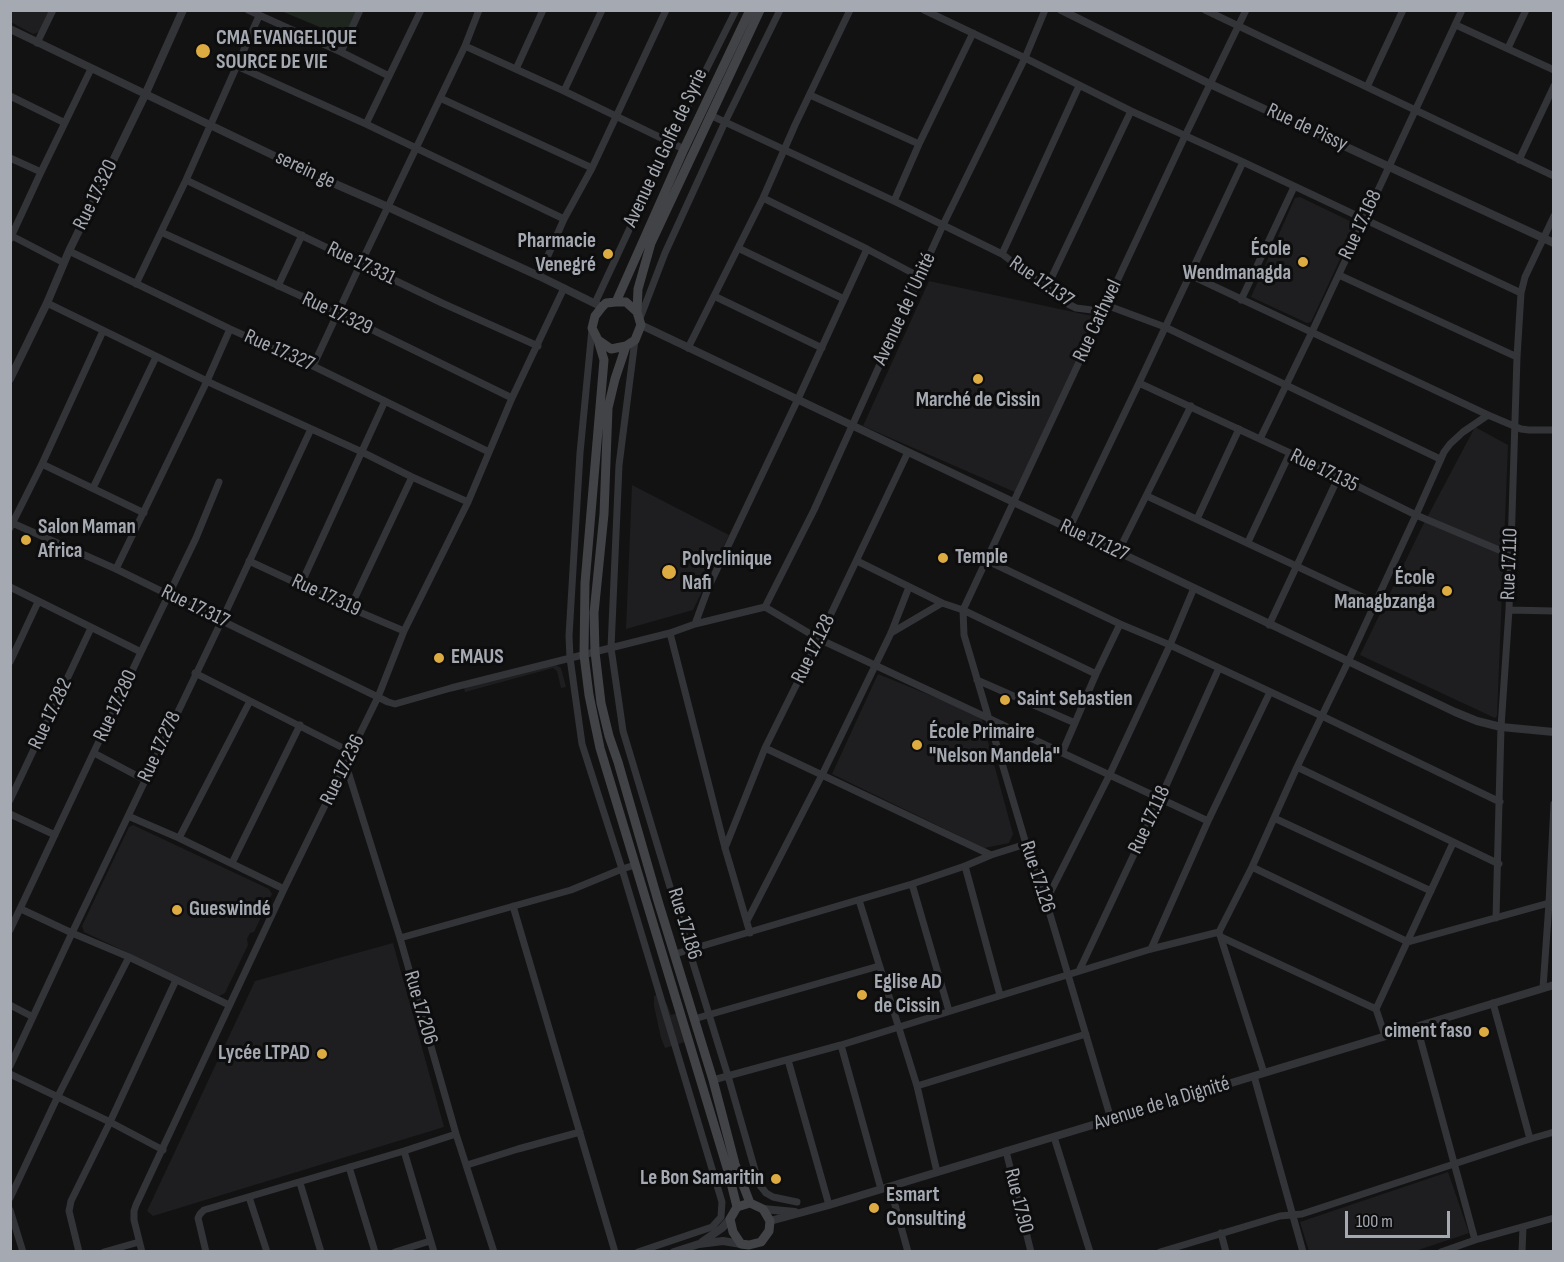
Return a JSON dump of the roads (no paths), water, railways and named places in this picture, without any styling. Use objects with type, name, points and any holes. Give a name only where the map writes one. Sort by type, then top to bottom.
[{"type":"main road","name":"Avenue du Golfe de Syrie","points":[[616,302],[684,149],[750,10]]},
{"type":"main road","points":[[597,340],[611,349],[626,346],[635,340],[639,319],[638,289],[651,243],[760,10]]},
{"type":"main road","points":[[639,319],[626,302],[606,303],[598,305],[592,328],[604,360],[585,584],[584,655],[600,747],[737,1207]]},
{"type":"main road","name":"Rue 17.186","points":[[626,346],[608,408],[604,514],[594,613],[601,703],[633,818],[713,1080],[735,1164],[750,1203]]},
{"type":"main road","points":[[750,1203],[763,1209],[770,1221],[769,1231],[762,1247],[748,1247],[733,1232],[730,1219],[737,1207],[750,1203]]},
{"type":"street","points":[[38,42],[53,10]]},
{"type":"street","name":"Rue 17.320","points":[[10,380],[183,10]]},
{"type":"street","points":[[248,10],[342,52],[389,76]]},
{"type":"street","points":[[342,52],[360,10]]},
{"type":"street","points":[[366,124],[421,10]]},
{"type":"street","points":[[313,366],[480,10]]},
{"type":"street","points":[[516,69],[543,10]]},
{"type":"street","points":[[564,91],[602,10]]},
{"type":"street","points":[[539,276],[564,219],[592,168],[666,10]]},
{"type":"street","points":[[598,305],[670,142],[736,10]]},
{"type":"street","points":[[639,319],[665,253],[725,122],[780,10]]},
{"type":"street","points":[[688,348],[763,198],[850,10]]},
{"type":"street","points":[[924,10],[1131,111],[1521,293]]},
{"type":"street","name":"Avenue de l´Unité","points":[[765,607],[814,510],[943,225],[1025,58],[1045,10]]},
{"type":"street","name":"Rue de Pissy","points":[[1061,10],[1210,84],[1554,243]]},
{"type":"street","points":[[1205,10],[1554,176]]},
{"type":"street","name":"Rue Cathwel","points":[[964,635],[963,610],[1246,10]]},
{"type":"street","points":[[1367,87],[1403,10]]},
{"type":"street","name":"Rue 17.168","points":[[1260,440],[1462,10]]},
{"type":"street","points":[[1508,48],[1526,10]]},
{"type":"street","points":[[136,284],[186,180],[259,16]]},
{"type":"street","points":[[1456,25],[1554,70]]},
{"type":"street","name":"serein ge","points":[[10,29],[310,174],[388,207],[598,305]]},
{"type":"street","points":[[894,201],[973,33]]},
{"type":"street","points":[[465,46],[684,149]]},
{"type":"street","points":[[237,66],[366,124],[564,219]]},
{"type":"street","points":[[64,263],[11,238],[91,69]]},
{"type":"street","points":[[1002,254],[1079,86]]},
{"type":"street","points":[[1519,160],[1554,86]]},
{"type":"street","points":[[810,95],[919,144]]},
{"type":"street","points":[[10,96],[65,123]]},
{"type":"street","points":[[440,98],[592,168]]},
{"type":"street","points":[[1047,287],[1131,111]]},
{"type":"street","name":"Rue 17.137","points":[[710,115],[1002,254],[1076,308],[1092,310],[1106,305],[1165,327],[1440,459]]},
{"type":"street","points":[[10,158],[41,172]]},
{"type":"street","points":[[1069,529],[1243,162]]},
{"type":"street","name":"Rue 17.331","points":[[186,180],[442,303],[538,346]]},
{"type":"street","points":[[1240,300],[1294,187]]},
{"type":"street","points":[[763,198],[920,277]]},
{"type":"street","name":"Rue 17.110","points":[[1496,918],[1501,728],[1509,609],[1521,293],[1525,277],[1554,216]]},
{"type":"street","name":"Rue 17.329","points":[[161,232],[338,313],[513,398]]},
{"type":"street","points":[[278,286],[302,235]]},
{"type":"street","points":[[738,248],[844,299]]},
{"type":"street","points":[[695,624],[710,586],[867,249]]},
{"type":"street","name":"Rue 17.327","points":[[69,251],[489,452]]},
{"type":"street","points":[[1339,274],[1517,357]]},
{"type":"street","points":[[1190,275],[1488,415],[1529,430],[1554,430]]},
{"type":"street","name":"Rue 17.236","points":[[142,1251],[134,1211],[284,889],[378,697],[404,631],[468,502],[564,288]]},
{"type":"street","points":[[714,296],[822,348]]},
{"type":"street","points":[[47,303],[156,357],[468,502]]},
{"type":"street","name":"Rue 17.127","points":[[639,319],[688,348],[1455,712],[1501,728],[1554,732]]},
{"type":"street","points":[[592,328],[579,465],[569,636],[582,744],[722,1202],[721,1217],[712,1227],[638,1251]]},
{"type":"street","points":[[116,569],[230,329]]},
{"type":"street","points":[[11,524],[42,464],[103,331]]},
{"type":"street","points":[[635,340],[619,465],[611,648],[623,731],[759,1184],[772,1197],[797,1202]]},
{"type":"street","points":[[93,488],[156,357]]},
{"type":"street","name":"Rue 17.135","points":[[1139,383],[1416,515],[1511,555]]},
{"type":"street","points":[[301,584],[385,401]]},
{"type":"street","points":[[1118,552],[1191,406]]},
{"type":"street","points":[[1264,1073],[1220,934],[1348,662],[1440,459],[1450,444],[1463,432],[1488,415]]},
{"type":"street","name":"Rue 17.278","points":[[10,1066],[310,429]]},
{"type":"street","points":[[1197,519],[1239,429]]},
{"type":"street","name":"Rue 17.128","points":[[725,848],[765,748],[908,452]]},
{"type":"street","points":[[1248,542],[1290,453]]},
{"type":"street","points":[[42,464],[144,513]]},
{"type":"street","points":[[350,608],[412,477]]},
{"type":"street","points":[[1269,625],[1338,478]]},
{"type":"street","name":"Rue 17.280","points":[[10,930],[196,538],[219,482]]},
{"type":"street","points":[[1147,496],[1375,603]]},
{"type":"street","name":"Rue 17.317","points":[[11,524],[116,569],[395,704],[765,607]]},
{"type":"street","points":[[986,560],[1322,716],[1500,802]]},
{"type":"street","name":"Rue 17.319","points":[[249,561],[404,631]]},
{"type":"street","points":[[857,561],[1096,674]]},
{"type":"street","points":[[747,921],[891,633],[909,587]]},
{"type":"street","points":[[10,588],[141,652]]},
{"type":"street","points":[[1046,902],[1109,776],[1194,588]]},
{"type":"street","points":[[10,662],[38,602]]},
{"type":"street","points":[[891,633],[942,603]]},
{"type":"street","points":[[765,607],[819,639],[1208,821]]},
{"type":"street","points":[[1509,609],[1554,611]]},
{"type":"street","points":[[1062,753],[1120,624]]},
{"type":"street","name":"Rue 17.282","points":[[10,800],[91,628]]},
{"type":"street","points":[[670,633],[725,848],[750,933]]},
{"type":"street","name":"Rue 17.126","points":[[964,635],[1111,1119]]},
{"type":"street","name":"Rue 17.118","points":[[1080,971],[1219,668]]},
{"type":"street","points":[[195,673],[351,752]]},
{"type":"street","points":[[977,680],[1075,723]]},
{"type":"street","points":[[1151,949],[1208,821],[1270,692]]},
{"type":"street","points":[[179,838],[250,701]]},
{"type":"street","points":[[232,863],[300,726]]},
{"type":"street","points":[[765,748],[992,855]]},
{"type":"street","points":[[94,753],[145,780]]},
{"type":"street","name":"Rue 17.206","points":[[346,765],[400,938],[456,1134],[494,1251]]},
{"type":"street","points":[[1297,767],[1499,864]]},
{"type":"street","points":[[1543,988],[1554,804]]},
{"type":"street","points":[[10,814],[55,835]]},
{"type":"street","points":[[128,816],[284,889]]},
{"type":"street","points":[[1274,818],[1431,891]]},
{"type":"street","points":[[1385,1036],[1376,1009],[1453,843]]},
{"type":"street","points":[[675,954],[912,884],[1026,844]]},
{"type":"street","points":[[400,938],[571,890],[635,865]]},
{"type":"street","points":[[965,866],[1000,995]]},
{"type":"street","points":[[1252,867],[1408,942],[1549,903]]},
{"type":"street","points":[[912,884],[949,1011]]},
{"type":"street","points":[[859,900],[917,1086],[937,1172]]},
{"type":"street","points":[[513,906],[615,1251]]},
{"type":"street","points":[[21,909],[229,1005]]},
{"type":"street","points":[[713,1080],[841,1045],[1151,949],[1220,934],[1376,1009]]},
{"type":"street","points":[[10,1198],[58,1096],[129,957]]},
{"type":"street","points":[[694,1019],[879,966]]},
{"type":"street","points":[[79,1251],[69,1207],[176,980]]},
{"type":"street","name":"Avenue de la Dignité","points":[[770,1221],[886,1188],[1554,985]]},
{"type":"street","points":[[1493,1003],[1530,1139]]},
{"type":"street","points":[[10,1005],[33,1017]]},
{"type":"street","points":[[1417,1027],[1476,1240]]},
{"type":"street","points":[[917,1086],[1086,1034]]},
{"type":"street","points":[[841,1045],[908,1251]]},
{"type":"street","points":[[788,1060],[829,1205]]},
{"type":"street","points":[[10,1074],[163,1150]]},
{"type":"street","points":[[1254,1076],[1304,1251]]},
{"type":"street","points":[[467,1165],[580,1132]]},
{"type":"street","points":[[1160,1251],[1280,1216],[1302,1214],[1554,1132]]},
{"type":"street","points":[[206,1251],[198,1225],[198,1218],[204,1210],[300,1183],[456,1134]]},
{"type":"street","points":[[1054,1137],[1090,1251]]},
{"type":"street","points":[[404,1151],[434,1251]]},
{"type":"street","name":"Rue 17.90","points":[[1006,1151],[1031,1251]]},
{"type":"street","points":[[349,1167],[375,1251]]},
{"type":"street","points":[[300,1183],[321,1251]]},
{"type":"street","points":[[249,1197],[267,1251]]},
{"type":"street","points":[[763,1209],[801,1213]]},
{"type":"street","points":[[10,1210],[23,1251]]},
{"type":"street","points":[[1442,1251],[1554,1218]]},
{"type":"street","points":[[696,1247],[722,1228],[730,1219]]},
{"type":"street","points":[[1522,1251],[1523,1227]]},
{"type":"street","points":[[1221,1233],[1226,1251]]},
{"type":"street","points":[[395,1251],[430,1241]]},
{"type":"street","points":[[674,1251],[723,1241],[748,1247]]},
{"type":"street","points":[[104,1251],[139,1242]]},
{"type":"place","name":"CMA EVANGELIQUE SOURCE DE VIE","points":[[203,51]]},
{"type":"place","name":"Pharmacie Venegré","points":[[608,254]]},
{"type":"place","name":"École Wendmanagda","points":[[1303,262]]},
{"type":"place","name":"Marché de Cissin","points":[[978,379]]},
{"type":"place","name":"Salon Maman Africa","points":[[26,540]]},
{"type":"place","name":"Temple","points":[[943,558]]},
{"type":"place","name":"Polyclinique Nafi","points":[[669,572]]},
{"type":"place","name":"École Managbzanga","points":[[1447,591]]},
{"type":"place","name":"EMAUS","points":[[439,658]]},
{"type":"place","name":"Saint Sebastien","points":[[1005,700]]},
{"type":"place","name":"École Primaire \"Nelson Mandela\"","points":[[917,745]]},
{"type":"place","name":"Gueswindé","points":[[177,910]]},
{"type":"place","name":"Eglise AD de Cissin","points":[[862,995]]},
{"type":"place","name":"ciment faso","points":[[1484,1032]]},
{"type":"place","name":"Lycée LTPAD","points":[[322,1054]]},
{"type":"place","name":"Le Bon Samaritin","points":[[776,1179]]},
{"type":"place","name":"Esmart Consulting","points":[[874,1208]]}]
